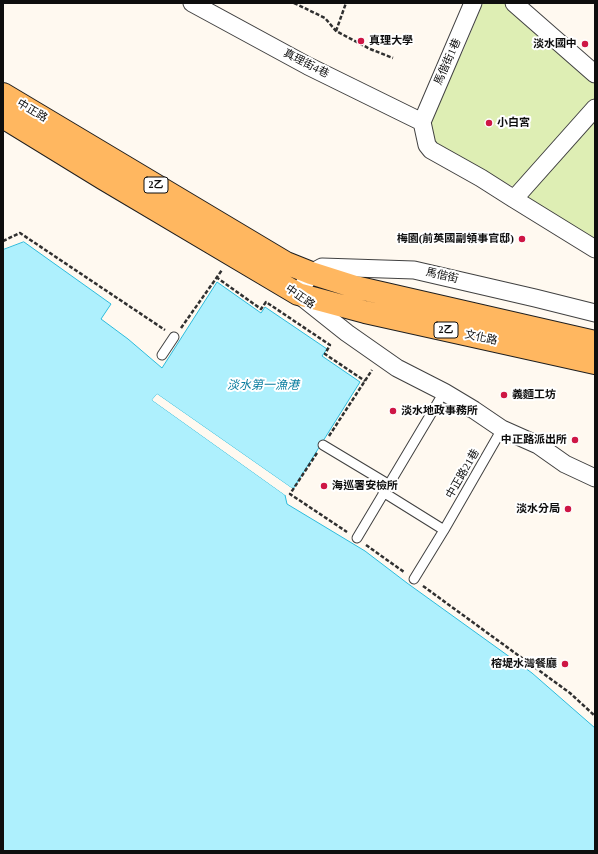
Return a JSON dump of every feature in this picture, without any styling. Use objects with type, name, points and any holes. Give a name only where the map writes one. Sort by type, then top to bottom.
[{"type":"main road","name":"中正路","points":[[3,94],[286,262],[311,274]]},
{"type":"main road","name":"中正路","points":[[3,117],[104,179],[229,260],[298,294]]},
{"type":"main road","name":"文化路","points":[[311,274],[355,287],[595,342]]},
{"type":"main road","name":"文化路","points":[[298,294],[364,312],[595,363]]},
{"type":"street","name":"真理街4巷","points":[[192,3],[308,66],[422,122]]},
{"type":"street","name":"馬偕街1巷","points":[[422,122],[474,3]]},
{"type":"street","points":[[514,3],[595,74]]},
{"type":"street","points":[[514,199],[595,108]]},
{"type":"street","points":[[422,122],[427,145],[431,150],[481,178],[595,249]]},
{"type":"street","name":"馬偕街","points":[[311,274],[322,267],[414,270],[595,313]]},
{"type":"street","points":[[298,294],[311,274]]},
{"type":"street","name":"中正路","points":[[298,294],[365,347],[397,368],[444,392],[502,429],[538,445],[565,464],[595,478]]},
{"type":"lane","points":[[162,355],[174,337]]},
{"type":"lane","points":[[357,538],[385,488],[444,392]]},
{"type":"lane","name":"中正路21巷","points":[[414,579],[502,429]]},
{"type":"lane","points":[[323,445],[444,530]]},
{"type":"path","points":[[294,3],[325,18],[336,31],[370,49],[393,58]]},
{"type":"path","points":[[336,31],[346,3]]},
{"type":"path","points":[[3,241],[20,234],[174,337],[229,260]]},
{"type":"path","points":[[216,277],[261,309],[266,302],[330,345],[324,354],[365,381]]},
{"type":"path","points":[[373,369],[290,494],[357,538],[414,579],[570,693],[595,716]]},
{"type":"green space","points":[[483,3],[513,3],[595,80],[595,99],[514,187],[430,146],[430,115],[463,51]]},
{"type":"green space","points":[[595,119],[595,244],[524,200]]},
{"type":"water","name":"淡水第一漁港","points":[[24,242],[111,304],[101,319],[128,339],[162,368],[217,282],[261,313],[265,307],[327,349],[322,356],[360,382],[293,489],[157,394],[152,400],[285,495],[287,504],[365,551],[532,673],[595,728],[595,851],[3,851],[3,250]]},
{"type":"pier","points":[[157,394],[293,489],[291,490],[157,397],[155,400],[287,494],[285,495],[152,400]]},
{"type":"place","name":"真理大學","points":[[361,41]]},
{"type":"place","name":"淡水國中","points":[[585,44]]},
{"type":"place","name":"小白宮","points":[[489,123]]},
{"type":"place","name":"梅園(前英國副領事官邸)","points":[[522,239]]},
{"type":"place","name":"義麵工坊","points":[[504,395]]},
{"type":"place","name":"淡水地政事務所","points":[[393,411]]},
{"type":"place","name":"中正路派出所","points":[[575,440]]},
{"type":"place","name":"海巡署安檢所","points":[[324,486]]},
{"type":"place","name":"淡水分局","points":[[568,509]]},
{"type":"place","name":"榕堤水灣餐廳","points":[[565,664]]}]
